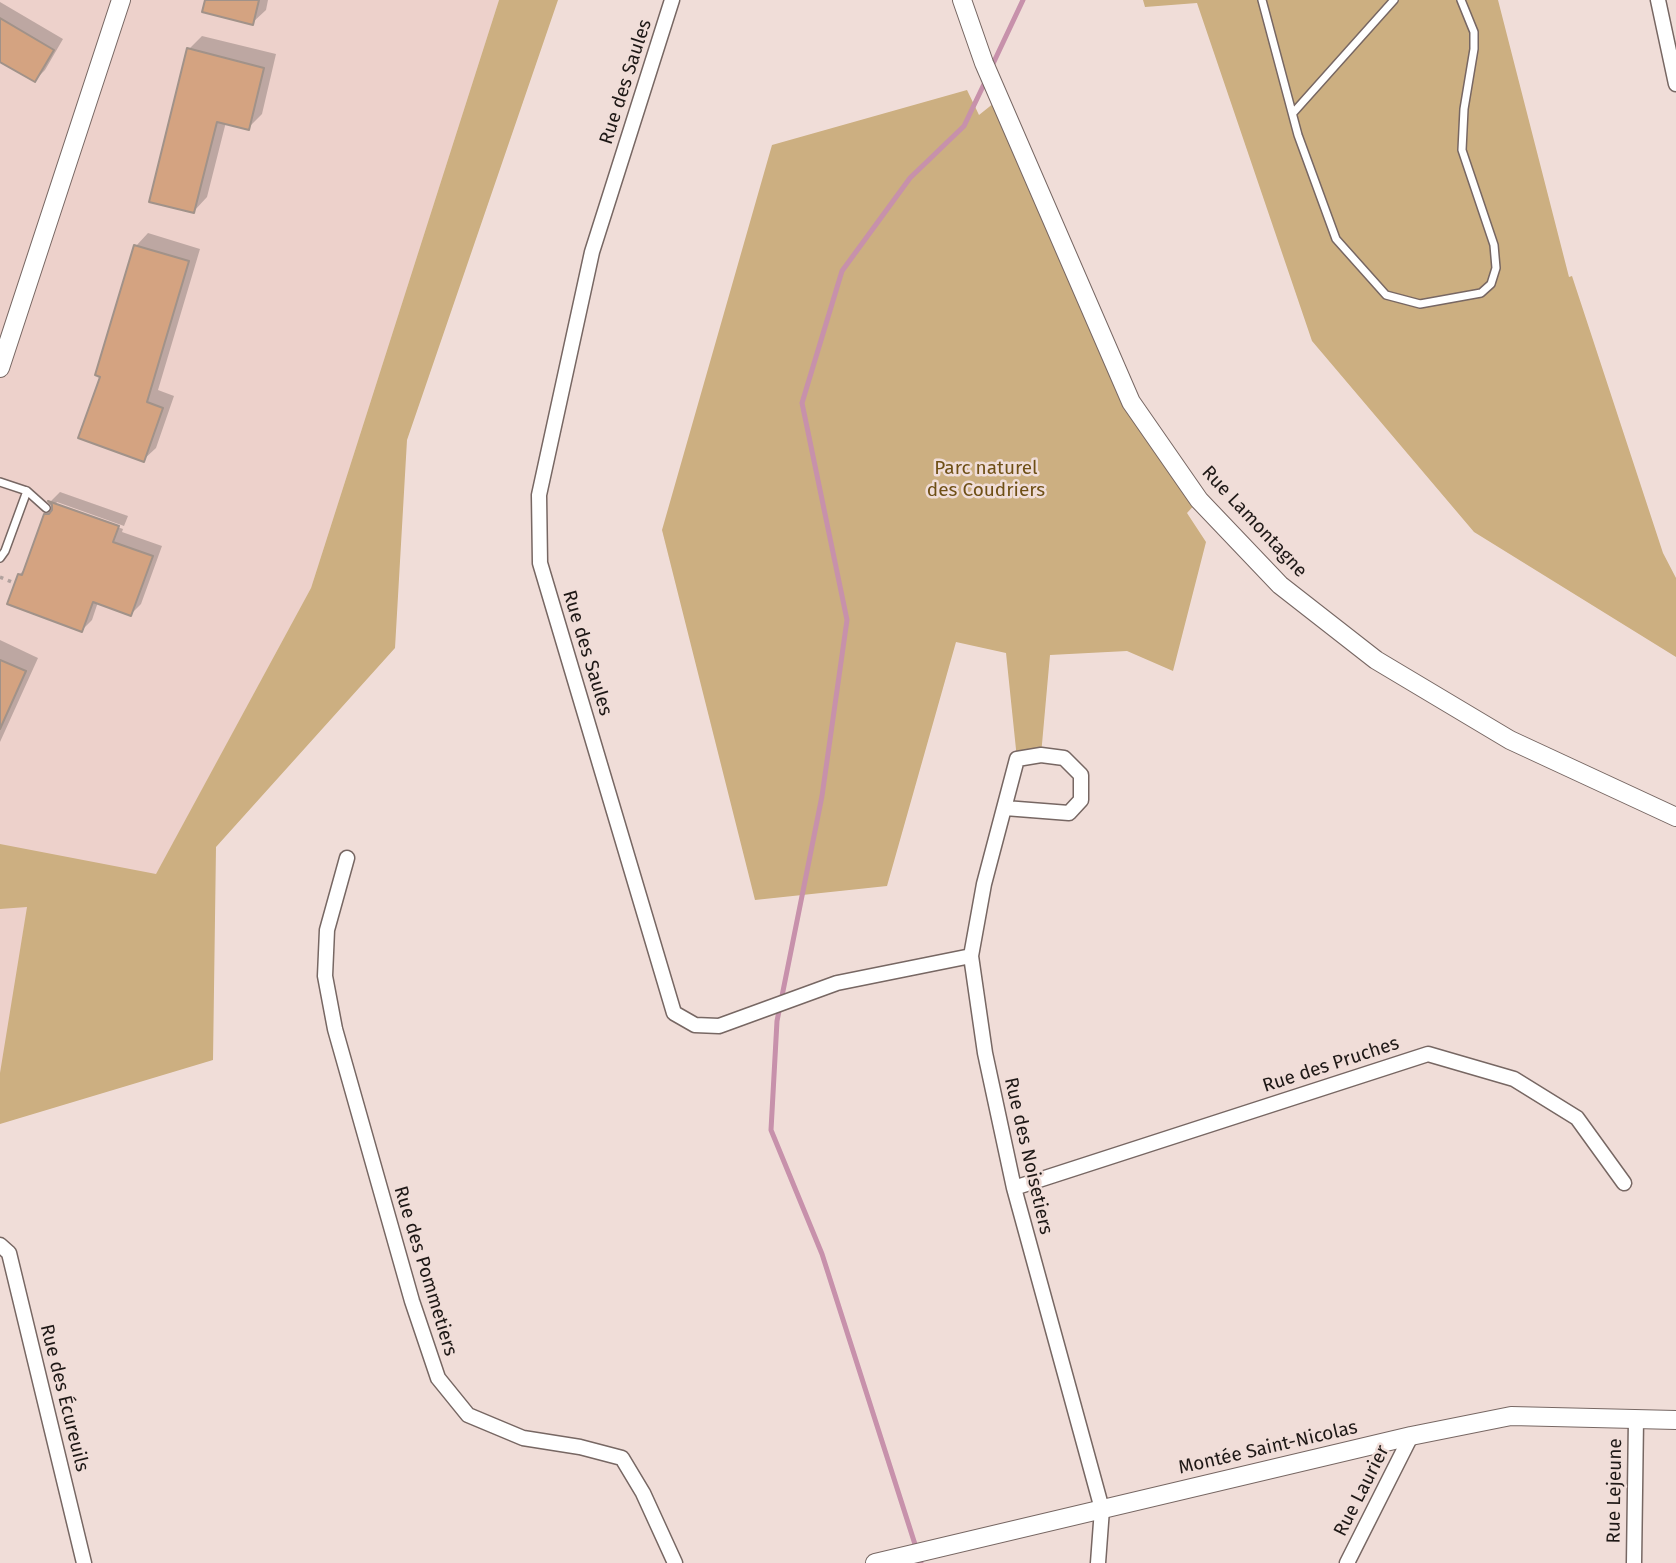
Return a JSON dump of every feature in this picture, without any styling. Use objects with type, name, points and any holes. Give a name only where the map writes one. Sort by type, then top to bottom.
[{"type":"street","points":[[0,368],[121,0]]},
{"type":"street","name":"Rue des Saules","points":[[672,0],[592,252],[539,495],[539,508],[540,563],[674,1013],[695,1025],[719,1026],[837,983],[971,956]]},
{"type":"street","name":"Rue Lamontagne","points":[[962,0],[984,63],[1131,402],[1199,500],[1280,585],[1376,660],[1510,740],[1676,817]]},
{"type":"street","points":[[1658,0],[1675,74]]},
{"type":"street","name":"Rue des Noisetiers","points":[[1005,808],[1069,813],[1081,800],[1081,775],[1064,758],[1041,755],[1017,758],[984,884],[971,956],[985,1053],[1014,1188],[1101,1509],[1098,1563]]},
{"type":"street","name":"Rue des Pommetiers","points":[[347,859],[327,930],[325,976],[335,1029],[412,1301],[438,1378],[468,1415],[523,1438],[580,1447],[622,1458],[643,1493],[675,1563]]},
{"type":"street","name":"Rue des Pruches","points":[[1014,1188],[1429,1054],[1514,1079],[1577,1118],[1624,1184]]},
{"type":"street","name":"Rue des Écureuils","points":[[0,1245],[9,1253],[84,1563]]},
{"type":"street","name":"Montée Saint-Nicolas","points":[[878,1562],[1412,1436],[1511,1416],[1676,1420]]},
{"type":"street","name":"Rue Lejeune","points":[[1634,1563],[1636,1419]]},
{"type":"street","name":"Rue Laurier","points":[[1347,1563],[1412,1436]]},
{"type":"lane","points":[[1262,0],[1298,135],[1336,239],[1386,295],[1420,304],[1482,293],[1491,284],[1496,268],[1494,245],[1462,150],[1464,109],[1474,50],[1474,32],[1461,0]]},
{"type":"lane","points":[[1293,113],[1394,0]]},
{"type":"lane","points":[[0,482],[27,491],[46,508]]},
{"type":"lane","points":[[0,558],[27,491]]},
{"type":"path","points":[[0,576],[14,583]]},
{"type":"shaded area","points":[[0,0],[499,0],[311,588],[156,875],[0,1084]]},
{"type":"green space","points":[[499,0],[558,0],[407,440],[395,648],[216,847],[213,1060],[0,1124],[0,1073],[27,907],[0,909],[0,844],[156,874],[311,588]]},
{"type":"green space","points":[[1143,0],[1498,0],[1569,277],[1572,276],[1663,553],[1676,578],[1676,657],[1474,532],[1312,341],[1197,3],[1145,7]]},
{"type":"green space","name":"Parc naturel des Coudriers","points":[[967,90],[979,115],[999,99],[1131,402],[1199,500],[1187,513],[1206,542],[1173,671],[1127,651],[1050,655],[1041,755],[1017,759],[1006,653],[956,642],[887,886],[755,900],[662,530],[772,145]]},
{"type":"building","points":[[205,0],[259,0],[253,25],[202,12]]},
{"type":"building","points":[[0,18],[54,50],[35,82],[0,62]]},
{"type":"building","points":[[187,48],[264,68],[249,130],[217,122],[194,213],[149,202]]},
{"type":"building","points":[[134,245],[189,261],[147,402],[163,408],[144,462],[78,438],[100,377],[95,375]]},
{"type":"building","points":[[48,501],[119,526],[113,542],[153,556],[131,616],[93,602],[82,632],[7,604],[18,574],[22,575],[44,514],[49,514],[52,510]]},
{"type":"building","points":[[0,660],[26,671],[0,729]]},
{"type":"waterway","points":[[991,68],[1023,0]]},
{"type":"waterway","points":[[921,1563],[822,1254],[771,1130],[777,1021],[822,796],[847,620],[802,403],[842,271],[910,178],[964,126],[986,80]]}]
